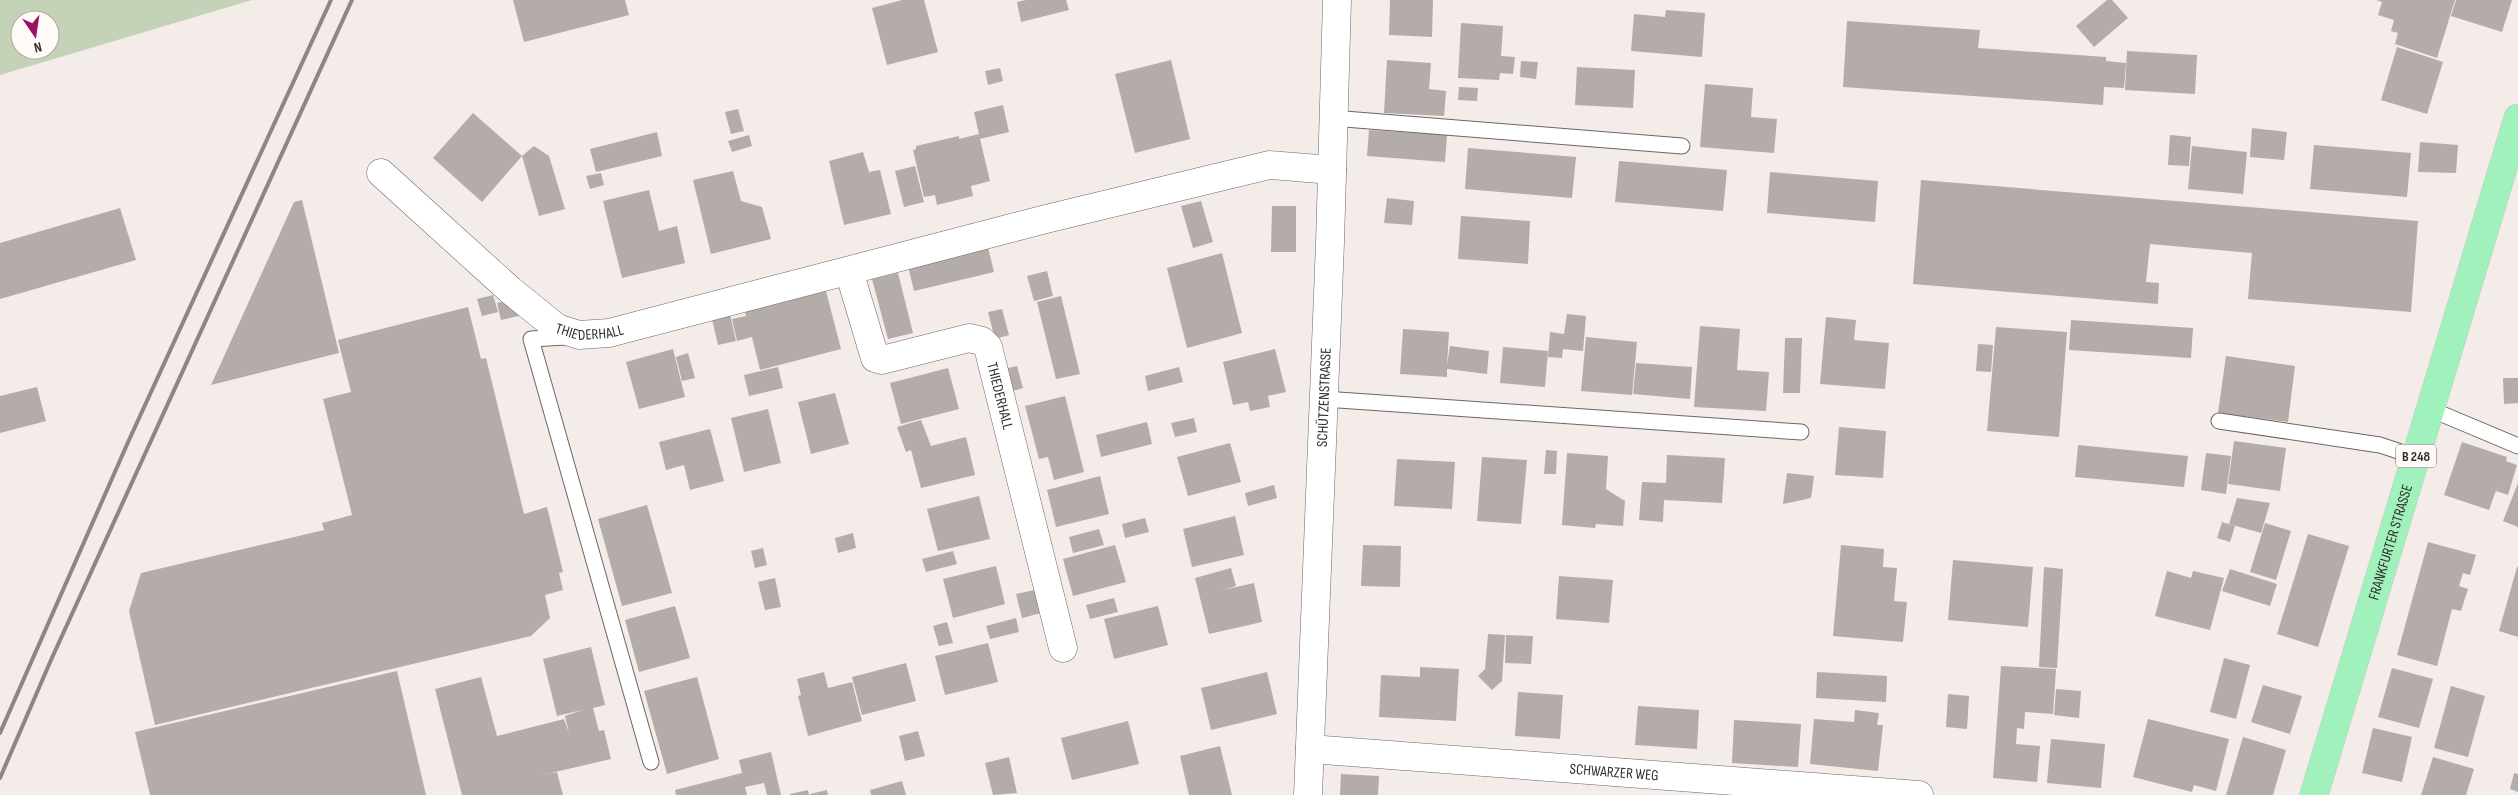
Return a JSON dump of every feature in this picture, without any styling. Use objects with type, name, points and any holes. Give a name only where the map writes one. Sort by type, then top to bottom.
[{"type":"main road","name":"FRANKFURTER STRASSE","points":[[2314,795],[2518,118]]},
{"type":"street","name":"SCHÜTZENSTRASSE","points":[[1308,795],[1324,399],[1337,0]]},
{"type":"street","name":"THIEDERHALL","points":[[381,173],[510,290],[557,328],[569,333],[588,335],[609,333],[1046,219],[1270,165],[1332,170]]},
{"type":"street","name":"THIEDERHALL","points":[[848,271],[875,358],[882,360],[969,338],[982,340],[988,347],[1063,648]]},
{"type":"street","name":"SCHWARZER WEG","points":[[1310,749],[1919,795]]},
{"type":"lane","points":[[1332,118],[1682,146]]},
{"type":"lane","points":[[588,335],[531,339],[651,762]]},
{"type":"lane","points":[[1324,399],[1802,432]]},
{"type":"lane","points":[[2430,409],[2518,446]]},
{"type":"lane","points":[[2219,421],[2380,445],[2416,457]]},
{"type":"green space","points":[[0,0],[252,0],[60,57],[60,10],[10,10],[10,60],[50,60],[0,75]]},
{"type":"building","points":[[513,0],[625,0],[629,15],[524,42]]},
{"type":"building","points":[[902,0],[924,0],[938,52],[887,65],[872,8]]},
{"type":"building","points":[[1026,0],[1066,0],[1069,10],[1021,22],[1017,2]]},
{"type":"building","points":[[1390,0],[1433,0],[1432,37],[1389,35]]},
{"type":"building","points":[[2107,0],[2112,0],[2128,18],[2094,47],[2076,26]]},
{"type":"building","points":[[2376,0],[2455,0],[2437,58],[2395,44],[2398,33],[2391,31],[2394,20],[2378,15],[2382,2]]},
{"type":"building","points":[[2456,0],[2512,0],[2502,32],[2451,16]]},
{"type":"building","points":[[1666,10],[1705,13],[1702,57],[1631,51],[1634,14],[1665,17]]},
{"type":"building","points":[[1847,21],[1980,30],[1978,48],[2106,57],[2106,61],[2126,63],[2124,88],[2104,87],[2103,105],[1843,87]]},
{"type":"building","points":[[1461,23],[1503,26],[1501,56],[1515,57],[1513,74],[1500,73],[1499,80],[1458,78]]},
{"type":"building","points":[[2397,47],[2443,62],[2427,114],[2381,100]]},
{"type":"building","points":[[2127,51],[2197,55],[2195,94],[2125,90]]},
{"type":"building","points":[[1171,60],[1190,139],[1135,153],[1115,74]]},
{"type":"building","points":[[1387,60],[1431,63],[1429,89],[1446,91],[1444,116],[1384,113]]},
{"type":"building","points":[[1521,61],[1538,62],[1536,79],[1520,77]]},
{"type":"building","points":[[1577,67],[1635,70],[1633,108],[1575,105]]},
{"type":"building","points":[[1000,68],[1003,81],[988,85],[985,71]]},
{"type":"building","points":[[1705,84],[1753,88],[1751,117],[1777,119],[1774,153],[1700,147]]},
{"type":"building","points":[[1459,87],[1478,88],[1477,101],[1458,100]]},
{"type":"building","points":[[1003,105],[1009,132],[980,139],[990,181],[971,186],[973,196],[937,205],[935,195],[924,197],[913,150],[916,149],[916,146],[959,136],[959,139],[979,134],[974,112]]},
{"type":"building","points":[[738,109],[744,131],[731,134],[725,112]]},
{"type":"building","points":[[473,113],[522,156],[482,202],[433,158]]},
{"type":"building","points":[[2252,128],[2287,132],[2284,160],[2250,157]]},
{"type":"building","points":[[1369,130],[1447,135],[1445,162],[1367,156]]},
{"type":"building","points":[[657,132],[662,156],[596,172],[590,149]]},
{"type":"building","points":[[749,135],[752,146],[732,152],[728,141]]},
{"type":"building","points":[[2170,135],[2191,137],[2189,166],[2168,165]]},
{"type":"building","points":[[2420,142],[2458,145],[2456,173],[2418,172]]},
{"type":"building","points":[[2314,145],[2411,153],[2407,197],[2310,189]]},
{"type":"building","points":[[534,146],[549,156],[565,209],[539,216],[522,156]]},
{"type":"building","points":[[2192,146],[2247,152],[2243,194],[2188,189]]},
{"type":"building","points":[[1468,148],[1576,157],[1572,198],[1465,189]]},
{"type":"building","points":[[863,152],[869,172],[880,170],[891,214],[844,225],[829,161]]},
{"type":"building","points":[[1619,161],[1727,170],[1723,211],[1615,202]]},
{"type":"building","points":[[915,166],[924,202],[904,207],[895,171]]},
{"type":"building","points":[[733,171],[741,201],[762,207],[771,239],[711,254],[693,180]]},
{"type":"building","points":[[1770,172],[1878,181],[1875,222],[1767,213]]},
{"type":"building","points":[[601,173],[604,185],[590,189],[586,176]]},
{"type":"building","points":[[1921,180],[2418,221],[2411,312],[2248,299],[2252,253],[2150,244],[2146,282],[2159,283],[2158,304],[1913,284]]},
{"type":"building","points":[[649,190],[659,231],[677,226],[685,263],[622,278],[603,201]]},
{"type":"building","points":[[1387,198],[1414,201],[1412,225],[1384,223]]},
{"type":"building","points":[[302,200],[339,353],[211,385],[294,202]]},
{"type":"building","points":[[1201,201],[1213,242],[1193,248],[1181,206]]},
{"type":"building","points":[[1272,206],[1296,206],[1296,252],[1271,252]]},
{"type":"building","points":[[120,208],[136,260],[0,299],[0,243]]},
{"type":"building","points":[[1461,216],[1530,221],[1528,264],[1458,259]]},
{"type":"building","points":[[987,243],[994,272],[914,291],[907,262]]},
{"type":"building","points":[[1222,253],[1242,333],[1187,348],[1167,268]]},
{"type":"building","points":[[1047,271],[1053,296],[1034,301],[1027,276]]},
{"type":"building","points":[[898,273],[913,333],[888,339],[872,279]]},
{"type":"building","points":[[826,291],[841,349],[760,370],[752,337],[737,341],[732,319],[746,316],[745,312]]},
{"type":"building","points":[[493,295],[498,312],[482,316],[477,299]]},
{"type":"building","points":[[1061,296],[1080,374],[1056,379],[1037,302]]},
{"type":"building","points":[[511,299],[523,315],[501,320],[497,303]]},
{"type":"building","points":[[468,307],[481,359],[486,358],[524,514],[547,507],[563,572],[559,573],[563,590],[545,595],[550,618],[531,636],[155,725],[129,611],[141,573],[324,530],[322,523],[352,515],[323,399],[351,392],[338,340]]},
{"type":"building","points":[[1002,309],[1009,335],[995,339],[988,312]]},
{"type":"building","points":[[730,314],[736,341],[718,345],[712,319]]},
{"type":"building","points":[[1567,314],[1586,316],[1583,351],[1563,349],[1562,358],[1548,357],[1550,332],[1564,334]]},
{"type":"building","points":[[1826,317],[1856,320],[1854,340],[1889,343],[1885,389],[1820,384]]},
{"type":"building","points":[[2071,320],[2193,328],[2191,358],[2069,350]]},
{"type":"building","points":[[1700,326],[1740,329],[1737,370],[1769,372],[1766,411],[1694,407]]},
{"type":"building","points":[[1996,327],[2067,332],[2059,437],[1987,431]]},
{"type":"building","points":[[1403,329],[1449,332],[1447,365],[1450,346],[1489,351],[1487,374],[1447,369],[1447,377],[1400,374]]},
{"type":"building","points":[[1586,337],[1637,342],[1632,395],[1581,391]]},
{"type":"building","points":[[1785,338],[1802,338],[1800,393],[1783,393]]},
{"type":"building","points":[[1978,344],[1993,345],[1991,372],[1976,371]]},
{"type":"building","points":[[1503,347],[1548,351],[1545,387],[1500,383]]},
{"type":"building","points":[[673,349],[685,397],[639,409],[626,362]]},
{"type":"building","points":[[1275,349],[1286,392],[1268,396],[1270,407],[1250,411],[1248,402],[1233,405],[1223,362]]},
{"type":"building","points":[[688,353],[695,378],[682,381],[676,357]]},
{"type":"building","points":[[2226,356],[2295,366],[2288,422],[2218,413]]},
{"type":"building","points":[[1636,363],[1692,367],[1690,399],[1633,394]]},
{"type":"building","points":[[1017,366],[1023,388],[1009,392],[1003,369]]},
{"type":"building","points":[[778,367],[783,388],[749,396],[744,375]]},
{"type":"building","points":[[1179,367],[1183,382],[1148,391],[1145,376]]},
{"type":"building","points":[[948,368],[959,409],[901,424],[890,383]]},
{"type":"building","points":[[2503,378],[2518,378],[2518,403],[2504,404]]},
{"type":"building","points":[[37,387],[46,421],[0,433],[0,396]]},
{"type":"building","points":[[835,393],[849,444],[811,454],[798,402]]},
{"type":"building","points":[[1065,396],[1084,472],[1054,480],[1048,457],[1039,459],[1025,406]]},
{"type":"building","points":[[768,409],[781,463],[744,472],[731,418]]},
{"type":"building","points":[[1194,418],[1197,432],[1175,437],[1171,423]]},
{"type":"building","points":[[921,420],[931,446],[966,437],[975,475],[921,488],[911,450],[906,452],[897,427]]},
{"type":"building","points":[[1147,422],[1152,444],[1101,457],[1096,435]]},
{"type":"building","points":[[1839,427],[1886,431],[1883,478],[1835,475]]},
{"type":"building","points":[[710,429],[724,481],[690,490],[684,465],[666,470],[659,442]]},
{"type":"building","points":[[2234,441],[2286,448],[2280,491],[2228,484]]},
{"type":"building","points":[[2462,442],[2507,457],[2506,461],[2517,465],[2508,495],[2496,491],[2498,485],[2489,510],[2444,495]]},
{"type":"building","points":[[1230,443],[1241,482],[1188,496],[1177,457]]},
{"type":"building","points":[[2078,445],[2188,456],[2184,487],[2075,477]]},
{"type":"building","points":[[1546,450],[1557,451],[1556,474],[1544,474]]},
{"type":"building","points":[[1567,453],[1608,456],[1606,489],[1625,501],[1623,526],[1596,524],[1595,528],[1562,525]]},
{"type":"building","points":[[2206,453],[2231,456],[2226,494],[2201,490]]},
{"type":"building","points":[[1667,455],[1725,458],[1722,503],[1664,500],[1663,522],[1639,520],[1642,482],[1666,483]]},
{"type":"building","points":[[1482,457],[1527,460],[1521,524],[1477,521]]},
{"type":"building","points":[[1397,459],[1455,462],[1452,509],[1394,506]]},
{"type":"building","points":[[1787,473],[1814,476],[1811,498],[1783,504]]},
{"type":"building","points":[[1100,476],[1109,514],[1056,527],[1047,490]]},
{"type":"building","points":[[2518,483],[2518,527],[2503,521]]},
{"type":"building","points":[[1274,485],[1277,498],[1248,506],[1245,493]]},
{"type":"building","points":[[979,496],[990,539],[938,551],[927,509]]},
{"type":"building","points":[[2237,498],[2270,503],[2261,533],[2229,524]]},
{"type":"building","points":[[647,505],[672,593],[622,606],[598,519]]},
{"type":"building","points":[[1235,516],[1244,555],[1192,567],[1183,529]]},
{"type":"building","points":[[1145,518],[1149,532],[1125,538],[1122,524]]},
{"type":"building","points":[[2222,522],[2235,526],[2230,542],[2217,538]]},
{"type":"building","points":[[2265,523],[2291,531],[2276,580],[2250,572]]},
{"type":"building","points":[[1099,529],[1104,545],[1073,553],[1069,537]]},
{"type":"building","points":[[853,533],[856,548],[838,553],[835,538]]},
{"type":"building","points":[[2308,534],[2349,546],[2318,647],[2277,634]]},
{"type":"building","points":[[2428,542],[2476,555],[2470,575],[2463,573],[2459,586],[2468,589],[2461,611],[2452,609],[2437,666],[2397,655]]},
{"type":"building","points":[[1115,545],[1126,582],[1073,596],[1063,559]]},
{"type":"building","points":[[1363,545],[1401,546],[1400,587],[1361,586]]},
{"type":"building","points":[[1841,545],[1884,549],[1883,567],[1897,568],[1894,601],[1907,602],[1903,642],[1833,636]]},
{"type":"building","points":[[763,548],[767,565],[755,568],[751,551]]},
{"type":"building","points":[[953,551],[957,564],[926,572],[922,559]]},
{"type":"building","points":[[1953,560],[2033,567],[2028,627],[1948,620]]},
{"type":"building","points":[[996,566],[1005,604],[953,618],[943,579]]},
{"type":"building","points":[[2044,567],[2063,569],[2057,668],[2039,667]]},
{"type":"building","points":[[2518,567],[2518,637],[2499,631]]},
{"type":"building","points":[[1231,568],[1236,586],[1223,590],[1254,583],[1262,622],[1209,634],[1195,578]]},
{"type":"building","points":[[2230,569],[2277,584],[2270,606],[2222,591]]},
{"type":"building","points":[[2167,571],[2191,578],[2193,571],[2224,578],[2210,630],[2155,616]]},
{"type":"building","points":[[1559,576],[1613,580],[1609,623],[1556,619]]},
{"type":"building","points":[[775,578],[781,607],[765,610],[758,582]]},
{"type":"building","points":[[1039,589],[1045,612],[1022,618],[1016,594]]},
{"type":"building","points":[[1114,598],[1118,612],[1090,619],[1086,605]]},
{"type":"building","points":[[675,606],[690,658],[639,672],[625,620]]},
{"type":"building","points":[[1158,606],[1168,645],[1114,659],[1104,619]]},
{"type":"building","points":[[1016,618],[1019,632],[990,639],[986,626]]},
{"type":"building","points":[[947,622],[953,643],[939,646],[933,626]]},
{"type":"building","points":[[1488,634],[1505,635],[1502,681],[1492,690],[1478,676],[1485,669]]},
{"type":"building","points":[[1506,635],[1533,636],[1531,664],[1505,663]]},
{"type":"building","points":[[988,643],[998,682],[945,695],[935,656]]},
{"type":"building","points":[[591,647],[605,705],[593,708],[599,731],[604,730],[611,759],[542,775],[557,772],[563,795],[462,795],[435,689],[481,677],[497,736],[564,719],[569,733],[565,716],[582,710],[557,716],[543,659]]},
{"type":"building","points":[[2224,658],[2250,665],[2236,719],[2210,712]]},
{"type":"building","points":[[906,663],[916,701],[862,715],[852,677]]},
{"type":"building","points":[[2001,666],[2056,669],[2053,714],[2025,712],[2024,729],[2017,728],[2016,744],[2040,746],[2037,782],[1993,778]]},
{"type":"building","points":[[1420,667],[1459,669],[1456,721],[1379,717],[1381,675],[1420,677]]},
{"type":"building","points":[[2392,668],[2433,679],[2419,728],[2378,717]]},
{"type":"building","points":[[397,671],[426,795],[150,795],[135,732]]},
{"type":"building","points":[[824,672],[828,688],[852,682],[862,721],[808,736],[798,696],[801,695],[797,679]]},
{"type":"building","points":[[1267,672],[1277,714],[1211,730],[1201,688]]},
{"type":"building","points":[[1817,672],[1887,676],[1886,702],[1816,698]]},
{"type":"building","points":[[697,677],[719,759],[667,774],[644,691]]},
{"type":"building","points":[[2263,685],[2302,696],[2290,734],[2251,722]]},
{"type":"building","points":[[2451,686],[2485,696],[2468,757],[2434,748]]},
{"type":"building","points":[[2056,689],[2081,691],[2079,718],[2054,715]]},
{"type":"building","points":[[1518,692],[1563,695],[1560,739],[1515,736]]},
{"type":"building","points":[[1948,694],[1969,696],[1967,729],[1946,727]]},
{"type":"building","points":[[1638,706],[1699,710],[1697,749],[1635,745]]},
{"type":"building","points":[[1855,710],[1879,713],[1877,725],[1883,725],[1878,771],[1810,764],[1814,719],[1854,722]]},
{"type":"building","points":[[2148,719],[2229,739],[2216,791],[2194,785],[2192,792],[2133,777]]},
{"type":"building","points":[[1734,720],[1801,724],[1798,767],[1732,763]]},
{"type":"building","points":[[1128,721],[1139,764],[1072,780],[1061,738]]},
{"type":"building","points":[[2373,728],[2412,737],[2402,782],[2362,773]]},
{"type":"building","points":[[918,731],[925,756],[905,761],[899,736]]},
{"type":"building","points":[[2243,737],[2286,750],[2273,795],[2226,795]]},
{"type":"building","points":[[2051,739],[2105,744],[2101,788],[2047,783]]},
{"type":"building","points":[[1220,746],[1232,795],[1189,795],[1180,756]]},
{"type":"building","points":[[771,752],[781,795],[767,795],[764,783],[745,787],[747,795],[676,795],[675,790],[742,773],[739,760]]},
{"type":"building","points":[[1009,757],[1017,793],[993,795],[985,763]]},
{"type":"building","points":[[2433,757],[2474,769],[2466,795],[2421,795]]},
{"type":"building","points":[[2514,773],[2518,774],[2518,792],[2510,789]]},
{"type":"building","points":[[1341,774],[1379,776],[1378,795],[1340,795]]},
{"type":"building","points":[[902,781],[906,795],[871,795],[870,790]]},
{"type":"building","points":[[808,790],[809,795],[790,795],[790,794]]},
{"type":"building","points":[[827,790],[828,795],[810,795],[810,794]]},
{"type":"railway","points":[[0,733],[129,440],[331,0]]},
{"type":"railway","points":[[0,778],[51,660],[352,0]]}]
